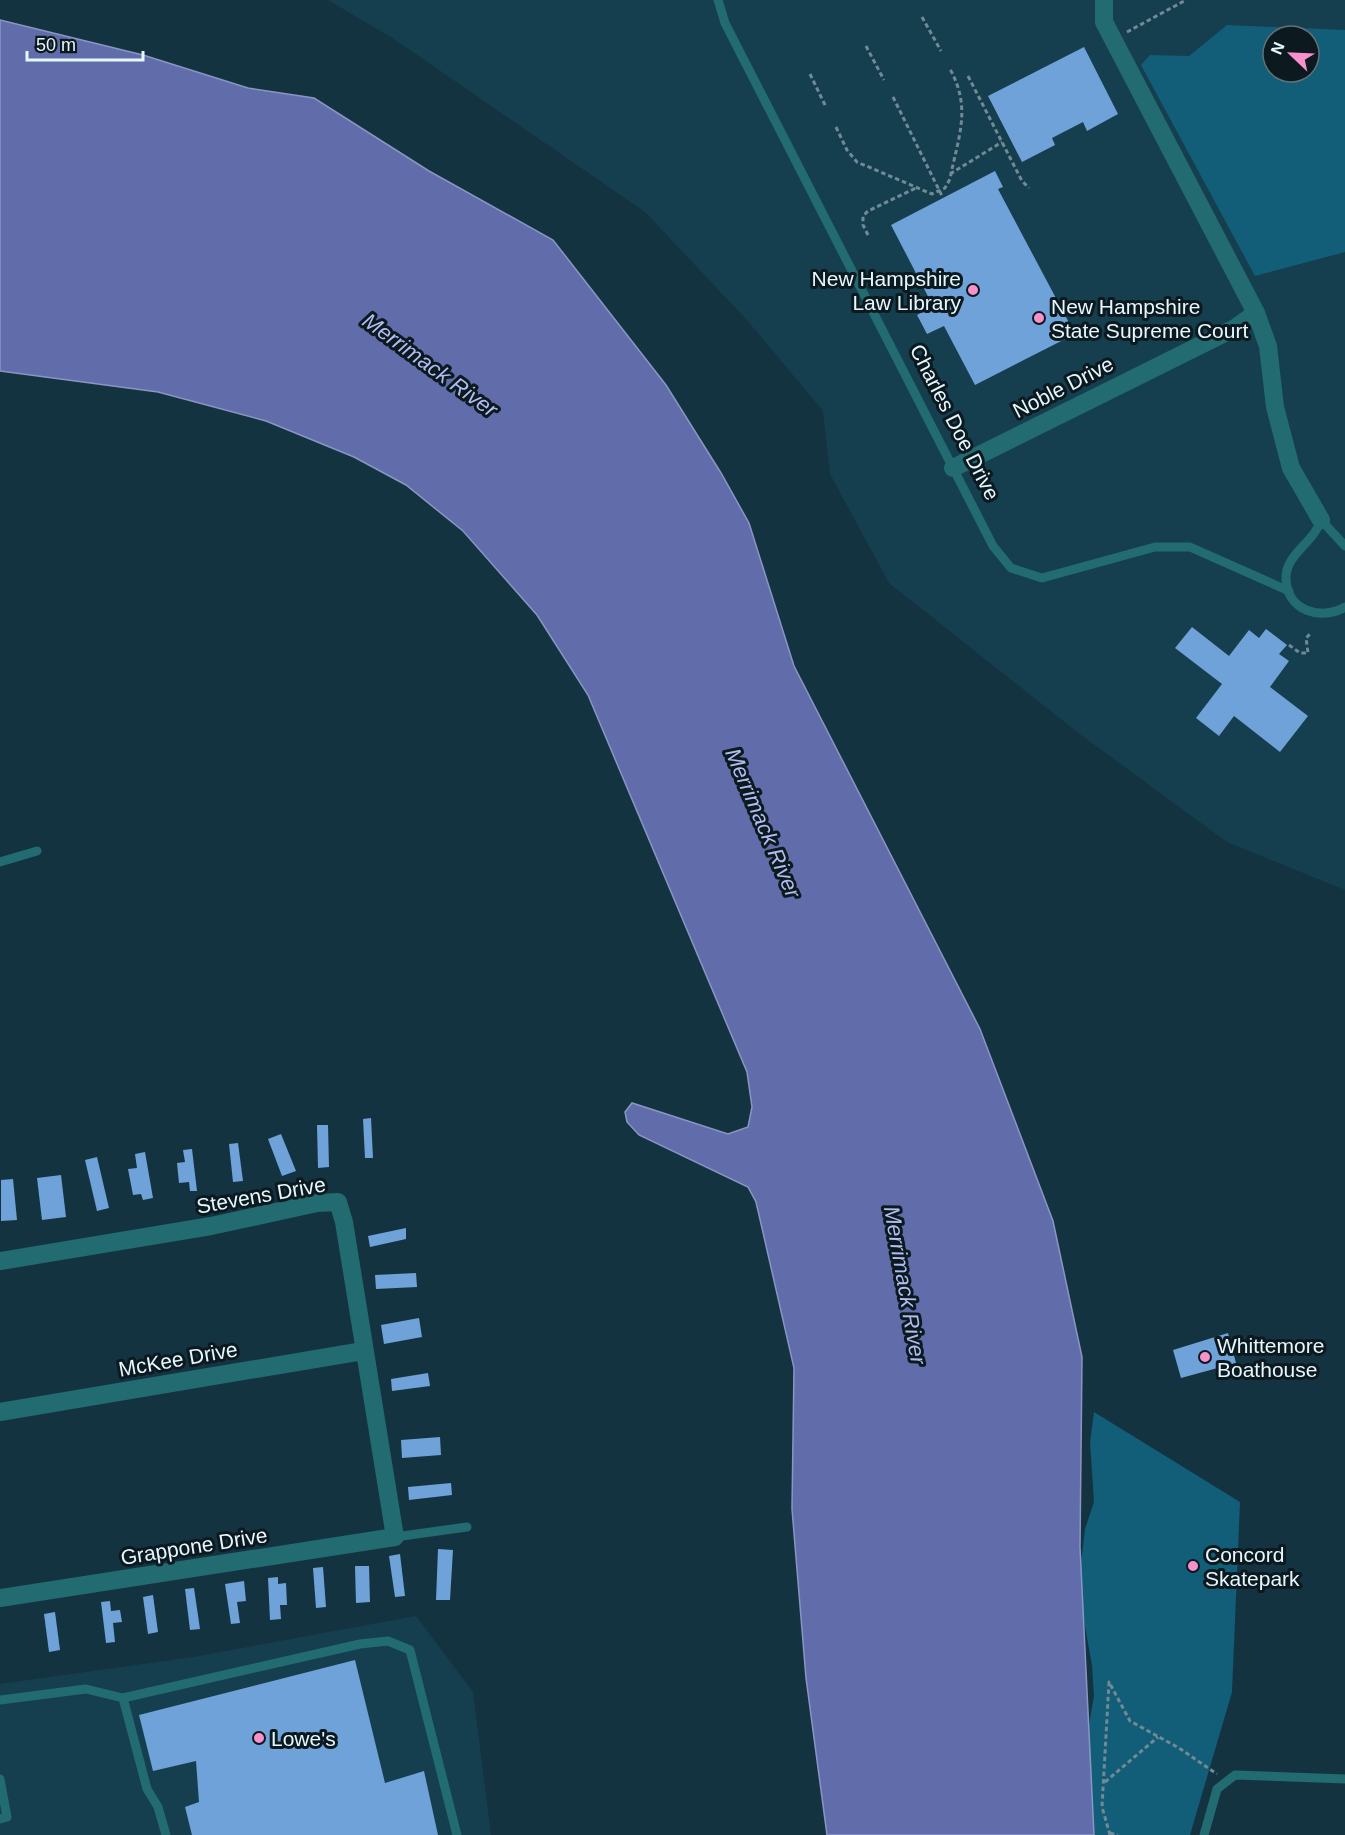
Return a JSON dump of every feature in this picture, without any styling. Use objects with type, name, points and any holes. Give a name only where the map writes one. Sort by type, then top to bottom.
[{"type":"street","points":[[1104,0],[1104,22],[1256,313],[1268,346],[1275,407],[1291,468],[1321,520]]},
{"type":"street","name":"Noble Drive","points":[[953,468],[1235,328],[1256,313]]},
{"type":"street","name":"Stevens Drive","points":[[0,1261],[211,1226],[317,1203],[338,1202],[344,1222],[394,1537]]},
{"type":"street","name":"McKee Drive","points":[[0,1412],[363,1351]]},
{"type":"street","name":"Grappone Drive","points":[[0,1598],[394,1537]]},
{"type":"lane","name":"Charles Doe Drive","points":[[718,0],[725,23],[993,546],[1011,568],[1042,578],[1155,547],[1190,547],[1288,591],[1302,609],[1312,614],[1324,615],[1345,608]]},
{"type":"lane","points":[[1321,520],[1345,546]]},
{"type":"lane","points":[[1288,591],[1286,579],[1288,567],[1294,555],[1318,531],[1321,520]]},
{"type":"lane","points":[[0,862],[37,851]]},
{"type":"lane","points":[[394,1537],[467,1527]]},
{"type":"lane","points":[[0,1700],[86,1689],[123,1698],[360,1644],[388,1641],[410,1650],[457,1835]]},
{"type":"lane","points":[[123,1698],[147,1789],[158,1807],[166,1835]]},
{"type":"lane","points":[[1204,1835],[1217,1789],[1235,1775],[1345,1779]]},
{"type":"lane","points":[[0,1779],[7,1817],[0,1819]]},
{"type":"path","points":[[1124,34],[1186,0]]},
{"type":"path","points":[[922,17],[941,51]]},
{"type":"path","points":[[866,46],[884,80]]},
{"type":"path","points":[[836,127],[847,150],[857,162],[932,194],[945,188],[964,111],[962,95],[950,69]]},
{"type":"path","points":[[810,74],[826,107]]},
{"type":"path","points":[[968,76],[1022,181],[1029,188]]},
{"type":"path","points":[[893,97],[943,198]]},
{"type":"path","points":[[950,174],[1002,142]]},
{"type":"path","points":[[868,235],[863,225],[863,216],[868,211],[916,188]]},
{"type":"path","points":[[1289,645],[1300,653],[1308,653],[1306,638],[1310,634]]},
{"type":"path","points":[[1118,1835],[1110,1834],[1102,1807],[1109,1682],[1130,1721],[1179,1748],[1227,1780]]},
{"type":"path","points":[[1105,1782],[1158,1737]]},
{"type":"shaded area","points":[[328,0],[1345,0],[1345,890],[1227,842],[1081,735],[889,583],[830,474],[823,411],[746,319],[645,212],[394,39]]},
{"type":"shaded area","points":[[1227,25],[1261,26],[1261,84],[1321,84],[1321,29],[1345,30],[1345,252],[1255,276],[1141,65],[1150,55],[1189,56]]},
{"type":"shaded area","points":[[1094,1412],[1240,1502],[1232,1692],[1190,1835],[1084,1835],[1086,1741],[1094,1696],[1092,1665],[1081,1605],[1081,1563],[1085,1529],[1094,1502],[1090,1442]]},
{"type":"shaded area","points":[[416,1616],[473,1692],[491,1835],[0,1835],[0,1684],[193,1657]]},
{"type":"water","name":"Merrimack River","points":[[0,20],[143,55],[248,88],[314,98],[429,171],[553,240],[666,385],[721,473],[749,523],[794,666],[980,1029],[1053,1221],[1082,1357],[1080,1547],[1094,1835],[827,1835],[806,1678],[792,1509],[794,1368],[756,1202],[748,1187],[639,1135],[627,1122],[625,1112],[632,1103],[728,1134],[748,1127],[752,1107],[747,1072],[588,695],[537,615],[463,531],[406,485],[354,457],[266,421],[158,392],[0,371]]},
{"type":"building","points":[[1084,47],[1118,114],[1087,131],[1083,122],[1052,138],[1055,145],[1022,162],[988,96]]},
{"type":"building","points":[[995,171],[1003,187],[998,189],[1075,334],[975,385],[944,326],[927,334],[917,315],[933,306],[891,225]]},
{"type":"building","points":[[1192,627],[1229,656],[1249,630],[1259,638],[1266,629],[1287,645],[1279,654],[1289,661],[1270,687],[1308,716],[1280,752],[1234,716],[1219,736],[1196,718],[1222,684],[1175,648]]},
{"type":"building","points":[[371,1118],[373,1158],[365,1158],[363,1119]]},
{"type":"building","points":[[317,1125],[328,1125],[329,1167],[318,1168]]},
{"type":"building","points":[[281,1134],[296,1171],[282,1176],[268,1139]]},
{"type":"building","points":[[238,1143],[243,1181],[233,1182],[229,1144]]},
{"type":"building","points":[[192,1149],[197,1191],[190,1191],[189,1182],[179,1183],[177,1163],[185,1162],[183,1150]]},
{"type":"building","points":[[145,1152],[153,1198],[143,1200],[141,1194],[133,1195],[128,1169],[137,1168],[135,1154]]},
{"type":"building","points":[[97,1157],[109,1208],[97,1211],[85,1160]]},
{"type":"building","points":[[61,1175],[66,1217],[42,1220],[37,1178]]},
{"type":"building","points":[[13,1179],[17,1220],[1,1221],[1,1180]]},
{"type":"building","points":[[406,1228],[406,1239],[370,1247],[368,1236]]},
{"type":"building","points":[[416,1273],[417,1287],[376,1289],[375,1275]]},
{"type":"building","points":[[419,1318],[422,1337],[384,1344],[381,1325]]},
{"type":"building","name":"Whittemore Boathouse","points":[[1228,1333],[1236,1363],[1181,1378],[1173,1350]]},
{"type":"building","points":[[428,1373],[430,1386],[392,1391],[391,1379]]},
{"type":"building","points":[[440,1437],[441,1455],[402,1458],[401,1440]]},
{"type":"building","points":[[451,1483],[452,1495],[409,1500],[408,1487]]},
{"type":"building","points":[[438,1549],[453,1550],[450,1600],[436,1600]]},
{"type":"building","points":[[400,1554],[405,1596],[395,1597],[389,1556]]},
{"type":"building","points":[[355,1566],[369,1566],[370,1602],[356,1603]]},
{"type":"building","points":[[323,1567],[326,1607],[316,1608],[313,1568]]},
{"type":"building","points":[[278,1577],[278,1584],[286,1583],[287,1605],[280,1605],[281,1619],[270,1620],[268,1578]]},
{"type":"building","points":[[244,1581],[246,1601],[237,1602],[240,1623],[231,1624],[225,1584]]},
{"type":"building","points":[[194,1588],[200,1629],[190,1630],[185,1589]]},
{"type":"building","points":[[153,1595],[158,1632],[148,1634],[143,1597]]},
{"type":"building","points":[[110,1601],[111,1611],[120,1610],[122,1622],[113,1623],[115,1642],[106,1643],[101,1602]]},
{"type":"building","points":[[55,1612],[60,1650],[49,1652],[44,1614]]},
{"type":"building","name":"Lowe's","points":[[355,1660],[385,1783],[424,1771],[438,1835],[192,1835],[185,1807],[199,1802],[196,1761],[153,1771],[139,1715]]},
{"type":"place","name":"New Hampshire Law Library","points":[[973,290]]},
{"type":"place","name":"New Hampshire State Supreme Court","points":[[1039,318]]},
{"type":"place","name":"Whittemore Boathouse","points":[[1205,1357]]},
{"type":"place","name":"Concord Skatepark","points":[[1193,1566]]},
{"type":"place","name":"Lowe's","points":[[259,1738]]}]
